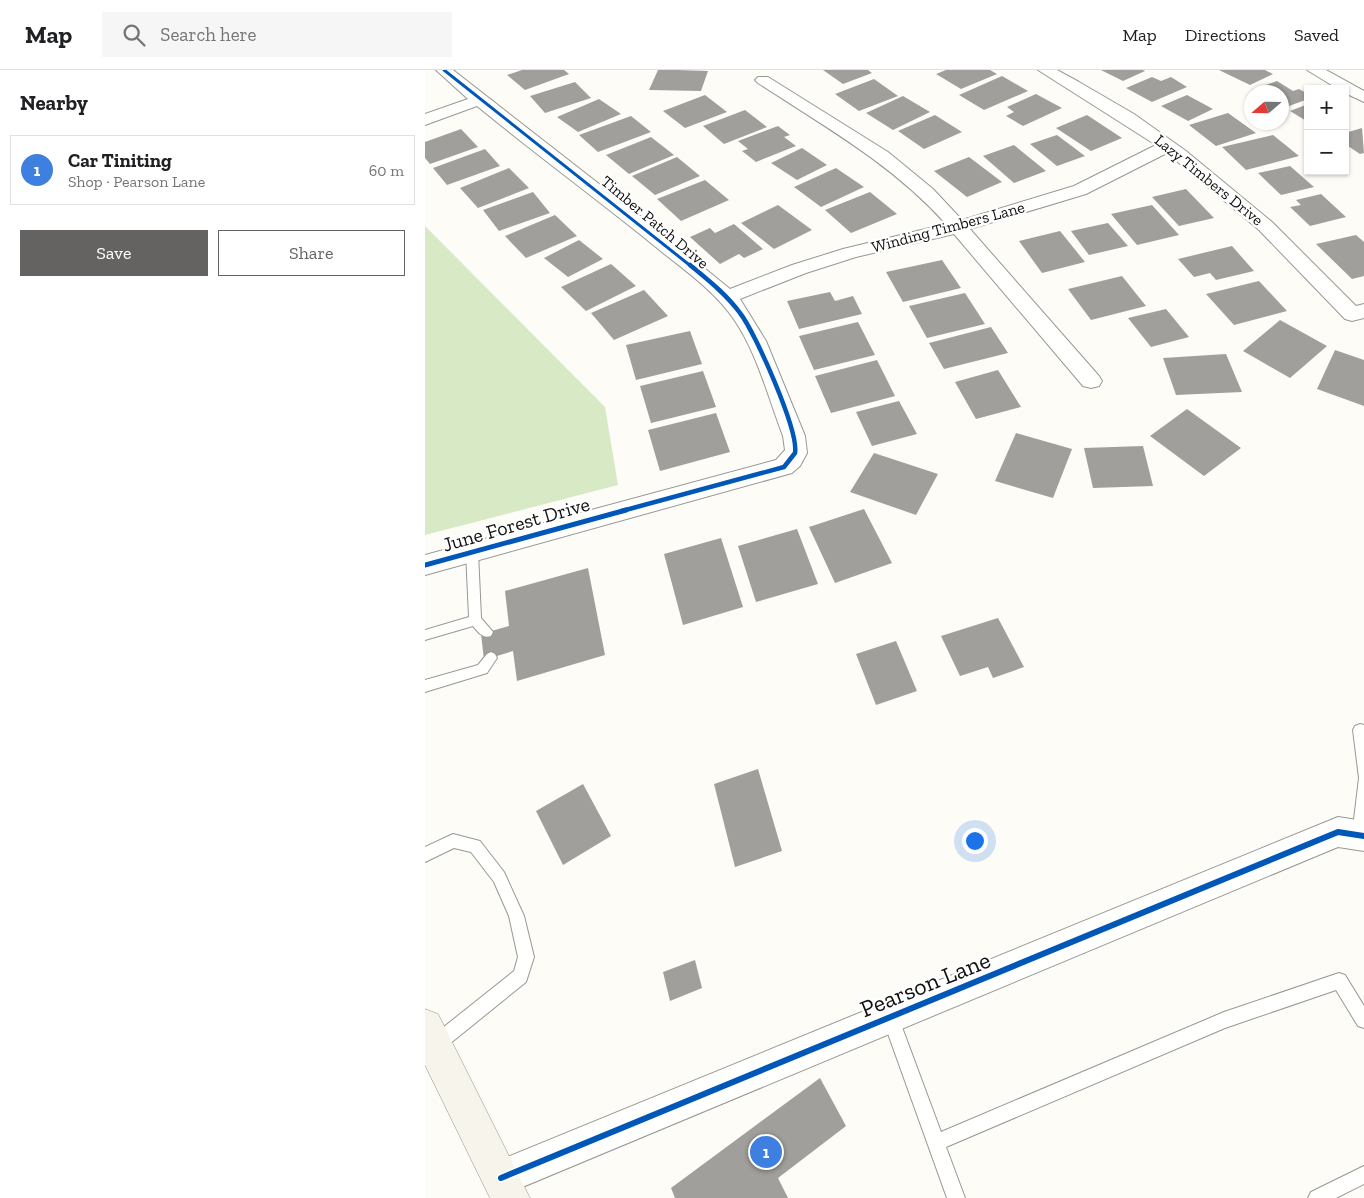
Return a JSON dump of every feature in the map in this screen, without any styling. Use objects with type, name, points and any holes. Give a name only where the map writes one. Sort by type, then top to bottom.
[{"type":"main road","points":[[429,1036],[506,1188]]},
{"type":"street","name":"Timber Patch Drive","points":[[444,70],[479,100],[605,195],[740,313],[753,335],[794,436],[798,450],[794,459],[784,467],[616,512]]},
{"type":"street","name":"Lazy Timbers Drive","points":[[1046,70],[1090,93],[1167,146],[1254,214],[1358,312]]},
{"type":"street","points":[[1315,70],[1364,97]]},
{"type":"street","points":[[763,80],[882,156],[927,193],[1012,287],[1091,381]]},
{"type":"street","points":[[425,120],[479,100]]},
{"type":"street","name":"Winding Timbers Lane","points":[[725,298],[799,269],[850,253],[957,227],[1080,190],[1167,146]]},
{"type":"street","name":"June Forest Drive","points":[[425,566],[616,512]]},
{"type":"street","name":"Pearson Lane","points":[[506,1188],[890,1017],[1338,832],[1362,836]]},
{"type":"lane","points":[[471,552],[475,620],[487,632]]},
{"type":"lane","points":[[425,635],[475,620]]},
{"type":"lane","points":[[425,686],[482,669],[491,658]]},
{"type":"lane","points":[[1360,730],[1364,776]]},
{"type":"lane","points":[[1362,836],[1364,782]]},
{"type":"lane","points":[[425,855],[453,841],[475,846],[499,878],[516,916],[526,957],[521,976],[429,1036]]},
{"type":"lane","points":[[936,1143],[1224,1020],[1339,980],[1364,1020]]},
{"type":"lane","points":[[890,1017],[956,1198]]},
{"type":"lane","points":[[1317,1198],[1364,1175]]},
{"type":"green space","points":[[425,226],[605,407],[618,485],[425,535]]},
{"type":"building","points":[[522,70],[564,70],[569,74],[525,90],[507,75]]},
{"type":"building","points":[[658,70],[708,71],[701,91],[649,90]]},
{"type":"building","points":[[823,70],[868,70],[872,73],[843,84]]},
{"type":"building","points":[[946,70],[990,70],[997,74],[961,89],[936,74]]},
{"type":"building","points":[[1101,70],[1143,70],[1145,71],[1123,81]]},
{"type":"building","points":[[1219,70],[1265,70],[1273,74],[1250,85]]},
{"type":"building","points":[[1002,76],[1028,91],[984,110],[959,95]]},
{"type":"building","points":[[1152,77],[1161,81],[1171,77],[1187,87],[1152,102],[1126,88]]},
{"type":"building","points":[[874,79],[898,96],[859,111],[835,94]]},
{"type":"building","points":[[1277,81],[1283,85],[1266,85]]},
{"type":"building","points":[[575,82],[591,98],[545,113],[530,96]]},
{"type":"building","points":[[1289,88],[1293,91],[1299,89],[1304,92],[1304,100],[1289,106]]},
{"type":"building","points":[[1036,94],[1062,108],[1023,126],[1006,116],[1014,112],[1007,107]]},
{"type":"building","points":[[705,95],[727,112],[685,128],[663,111]]},
{"type":"building","points":[[1187,95],[1213,109],[1188,121],[1161,106]]},
{"type":"building","points":[[903,96],[930,112],[893,130],[866,113]]},
{"type":"building","points":[[599,99],[621,114],[578,132],[557,117]]},
{"type":"building","points":[[1304,106],[1304,120],[1290,111]]},
{"type":"building","points":[[745,110],[767,127],[724,144],[703,126]]},
{"type":"building","points":[[1228,113],[1244,124],[1244,130],[1252,130],[1256,133],[1216,146],[1189,125]]},
{"type":"building","points":[[935,115],[962,132],[924,149],[898,131]]},
{"type":"building","points":[[1087,115],[1122,138],[1091,151],[1056,128]]},
{"type":"building","points":[[631,116],[651,132],[598,152],[579,135]]},
{"type":"building","points":[[778,126],[790,135],[784,137],[796,146],[756,162],[742,151],[748,149],[738,141]]},
{"type":"building","points":[[1362,128],[1364,153],[1360,154],[1349,147],[1349,132]]},
{"type":"building","points":[[461,129],[478,147],[430,164],[425,158],[425,142]]},
{"type":"building","points":[[1057,135],[1085,156],[1057,166],[1030,144]]},
{"type":"building","points":[[1273,135],[1299,156],[1246,170],[1222,147]]},
{"type":"building","points":[[651,137],[674,155],[629,174],[606,155]]},
{"type":"building","points":[[1014,145],[1046,171],[1014,183],[983,156]]},
{"type":"building","points":[[802,148],[827,165],[797,180],[771,163]]},
{"type":"building","points":[[485,149],[500,166],[447,185],[433,168]]},
{"type":"building","points":[[677,157],[700,176],[655,195],[632,176]]},
{"type":"building","points":[[969,157],[1002,182],[967,197],[934,171]]},
{"type":"building","points":[[1290,166],[1314,187],[1281,195],[1258,173]]},
{"type":"building","points":[[509,168],[529,188],[478,208],[460,188]]},
{"type":"building","points":[[836,168],[864,187],[821,207],[794,187]]},
{"type":"building","points":[[705,180],[729,200],[681,221],[657,199]]},
{"type":"building","points":[[1186,189],[1214,218],[1179,226],[1152,197]]},
{"type":"building","points":[[533,192],[550,213],[499,231],[483,210]]},
{"type":"building","points":[[870,192],[897,214],[851,233],[825,210]]},
{"type":"building","points":[[1321,194],[1346,217],[1310,226],[1290,207],[1301,205],[1296,200]]},
{"type":"building","points":[[778,205],[812,230],[774,249],[741,223]]},
{"type":"building","points":[[1152,205],[1179,235],[1137,245],[1111,214]]},
{"type":"building","points":[[555,215],[577,236],[526,258],[505,236]]},
{"type":"building","points":[[1108,223],[1128,246],[1089,255],[1071,231]]},
{"type":"building","points":[[734,224],[763,249],[744,258],[739,254],[720,264],[690,237],[710,228],[715,233]]},
{"type":"building","points":[[1060,231],[1085,262],[1042,273],[1019,241]]},
{"type":"building","points":[[1356,235],[1364,242],[1364,276],[1352,279],[1316,244]]},
{"type":"building","points":[[579,240],[603,259],[568,277],[544,258]]},
{"type":"building","points":[[1232,246],[1254,271],[1216,280],[1210,273],[1194,277],[1178,259]]},
{"type":"building","points":[[942,260],[961,288],[903,302],[886,272]]},
{"type":"building","points":[[611,264],[636,286],[586,311],[561,287]]},
{"type":"building","points":[[1122,276],[1146,306],[1091,320],[1068,289]]},
{"type":"building","points":[[1259,281],[1287,311],[1234,325],[1206,294]]},
{"type":"building","points":[[644,290],[668,316],[614,340],[591,313]]},
{"type":"building","points":[[830,292],[835,301],[853,296],[862,314],[799,329],[787,301]]},
{"type":"building","points":[[965,293],[985,324],[927,338],[909,306]]},
{"type":"building","points":[[1166,309],[1189,337],[1151,347],[1128,318]]},
{"type":"building","points":[[1280,320],[1327,346],[1290,378],[1243,351]]},
{"type":"building","points":[[858,322],[875,355],[814,370],[799,336]]},
{"type":"building","points":[[991,327],[1008,353],[944,369],[929,343]]},
{"type":"building","points":[[690,331],[702,364],[636,380],[626,345]]},
{"type":"building","points":[[1335,350],[1364,360],[1364,406],[1317,389]]},
{"type":"building","points":[[1226,354],[1242,392],[1176,395],[1163,358]]},
{"type":"building","points":[[877,360],[895,396],[831,413],[815,376]]},
{"type":"building","points":[[998,370],[1021,407],[976,419],[955,382]]},
{"type":"building","points":[[703,371],[716,407],[651,423],[640,386]]},
{"type":"building","points":[[899,401],[917,434],[872,446],[856,412]]},
{"type":"building","points":[[1187,409],[1241,448],[1204,476],[1150,436]]},
{"type":"building","points":[[716,413],[730,452],[660,471],[648,430]]},
{"type":"building","points":[[1016,433],[1072,449],[1053,498],[995,481]]},
{"type":"building","points":[[1143,446],[1153,486],[1093,488],[1084,448]]},
{"type":"building","points":[[874,453],[938,474],[916,515],[850,492]]},
{"type":"building","points":[[864,509],[892,563],[835,583],[809,527]]},
{"type":"building","points":[[797,529],[818,584],[756,602],[738,546]]},
{"type":"building","points":[[721,538],[743,607],[683,625],[664,554]]},
{"type":"building","points":[[588,568],[605,655],[517,681],[513,651],[484,660],[481,634],[509,626],[505,591]]},
{"type":"building","points":[[998,618],[1024,667],[993,678],[988,667],[960,676],[941,636]]},
{"type":"building","points":[[896,641],[917,691],[876,705],[856,654]]},
{"type":"building","points":[[758,769],[782,851],[735,867],[714,784]]},
{"type":"building","points":[[583,784],[611,836],[563,865],[536,811]]},
{"type":"building","points":[[695,960],[702,988],[670,1001],[663,972]]},
{"type":"building","points":[[820,1078],[846,1126],[778,1178],[788,1198],[675,1198],[671,1188]]},
{"type":"cycle path","points":[[425,565],[784,467],[792,460],[796,450],[794,436],[763,356],[749,326],[733,304],[695,269],[498,115],[444,70]]},
{"type":"cycle path","points":[[501,1178],[1338,832],[1364,836]]},
{"type":"place","name":"Car Tiniting","points":[[766,1152]]}]
